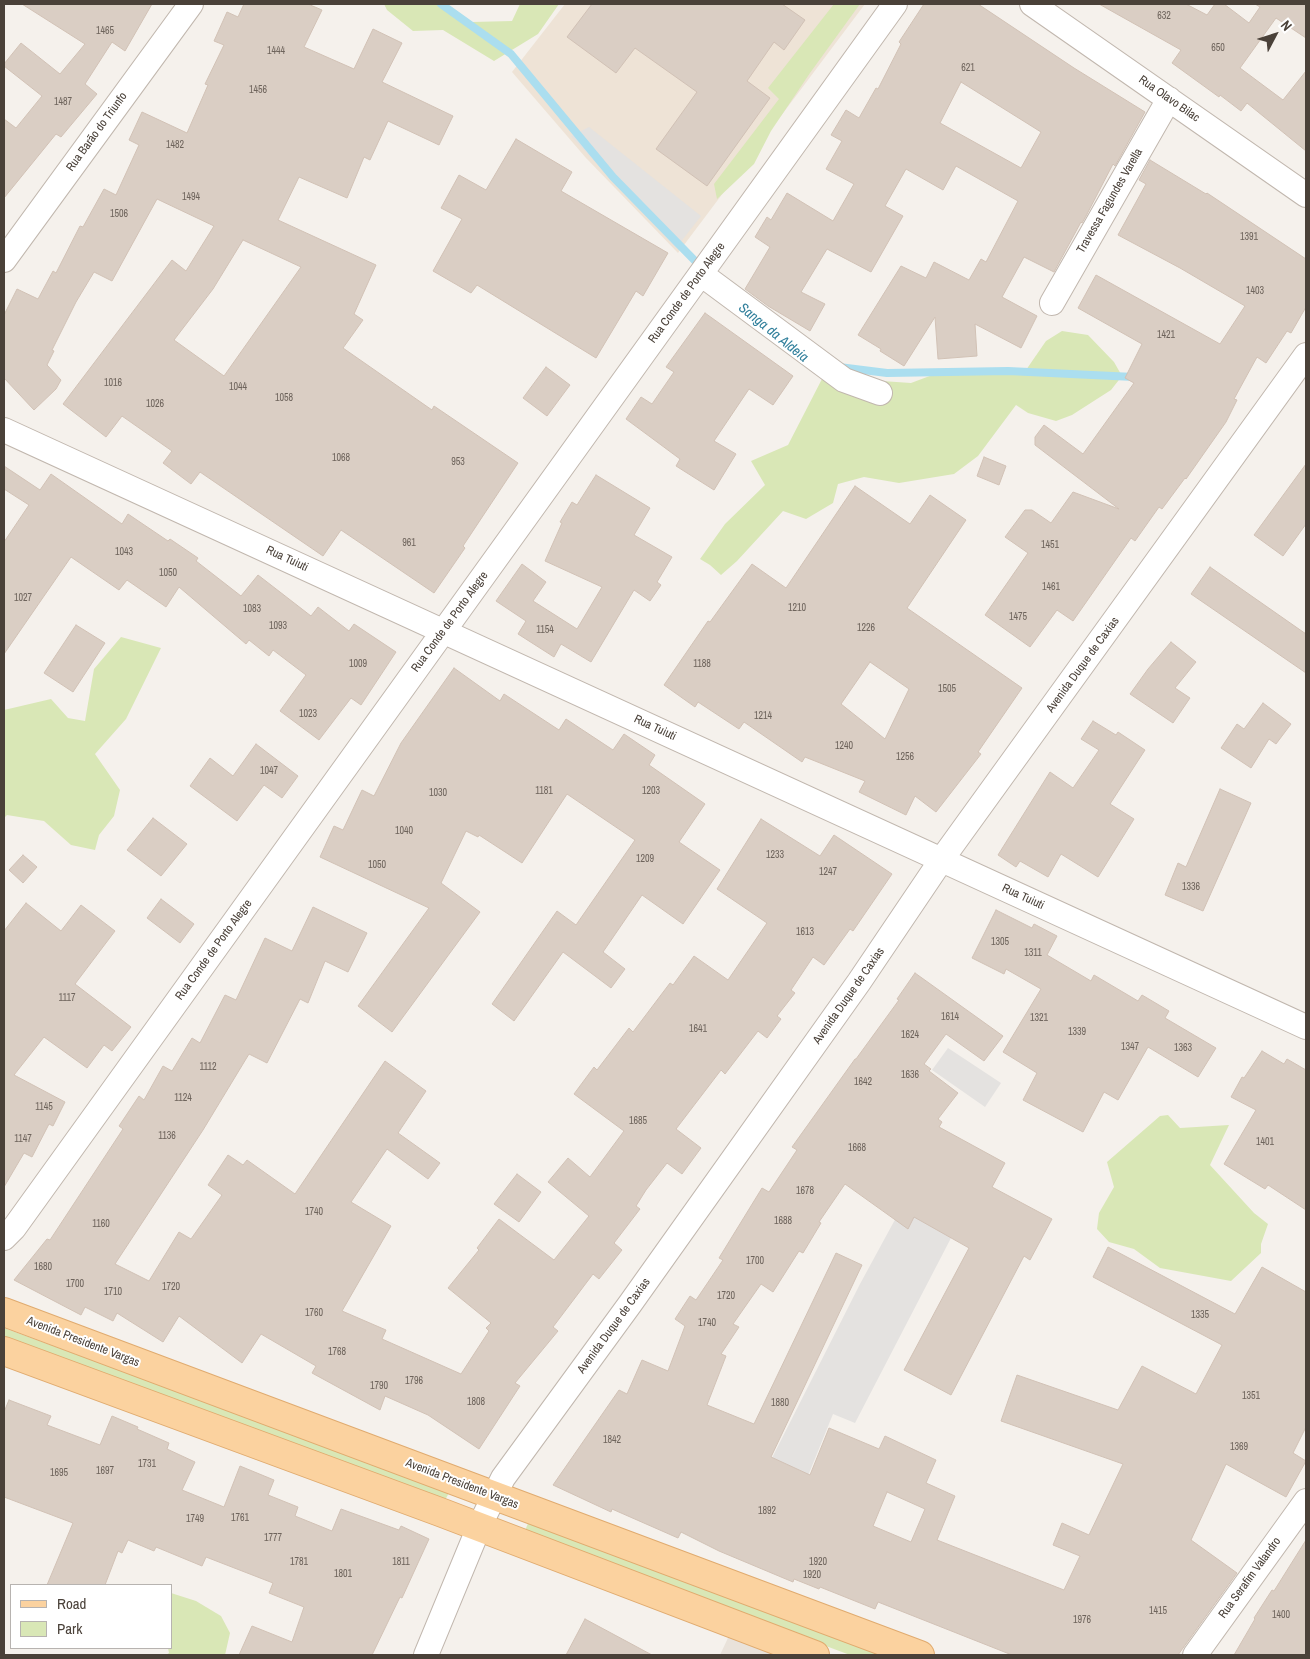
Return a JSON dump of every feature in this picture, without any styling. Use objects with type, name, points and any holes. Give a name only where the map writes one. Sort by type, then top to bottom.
[{"type":"main road","name":"Avenida Presidente Vargas","points":[[4,1312],[920,1655]]},
{"type":"main road","points":[[4,1351],[479,1527],[815,1655]]},
{"type":"street","name":"Rua Barão do Triunfo","points":[[4,260],[191,4]]},
{"type":"street","name":"Rua Conde de Porto Alegre","points":[[7,1230],[443,631],[895,4]]},
{"type":"street","name":"Rua Olavo Bilac","points":[[1032,4],[1306,195]]},
{"type":"street","name":"Travessa Fagundes Varella","points":[[1052,303],[1169,99]]},
{"type":"street","points":[[700,274],[844,380],[880,393]]},
{"type":"street","name":"Avenida Duque de Caxias","points":[[426,1655],[479,1527],[503,1478],[630,1304],[859,982],[942,859],[1306,356]]},
{"type":"street","name":"Rua Tuiuti","points":[[4,430],[942,859],[1306,1028]]},
{"type":"street","name":"Rua Serafim Valandro","points":[[1195,1655],[1306,1501]]},
{"type":"shaded area","points":[[565,4],[865,4],[678,253],[586,158],[512,72]]},
{"type":"shaded area","points":[[589,127],[701,216],[676,248],[571,136]]},
{"type":"shaded area","points":[[948,1048],[1001,1083],[985,1107],[932,1070]]},
{"type":"shaded area","points":[[910,1192],[951,1238],[855,1423],[833,1414],[799,1498],[803,1472],[772,1458],[860,1284]]},
{"type":"shaded area","points":[[734,1625],[815,1655],[720,1655]]},
{"type":"green space","points":[[384,4],[447,4],[472,22],[512,21],[520,4],[559,4],[538,34],[494,61],[443,30],[413,31],[387,10]]},
{"type":"green space","points":[[834,4],[860,4],[771,131],[754,164],[717,199],[714,184],[779,99],[768,88]]},
{"type":"green space","points":[[1062,331],[1088,335],[1114,362],[1122,376],[1111,390],[1072,415],[1056,421],[1028,413],[1016,405],[978,456],[954,474],[899,483],[864,477],[838,484],[833,503],[806,519],[783,511],[737,561],[721,575],[700,559],[725,524],[765,485],[751,461],[788,445],[823,377],[911,383],[935,374],[1026,370],[1046,341]]},
{"type":"green space","points":[[121,637],[161,648],[126,719],[95,754],[120,790],[114,816],[99,835],[95,850],[71,845],[44,821],[7,815],[4,818],[4,710],[51,699],[68,718],[85,721],[94,669]]},
{"type":"green space","points":[[1168,1115],[1180,1128],[1229,1125],[1210,1165],[1254,1213],[1268,1224],[1261,1244],[1261,1253],[1231,1281],[1160,1268],[1134,1249],[1109,1242],[1097,1229],[1099,1213],[1114,1187],[1107,1162],[1160,1116]]},
{"type":"green space","points":[[4,1328],[450,1491],[444,1502],[4,1338]]},
{"type":"green space","points":[[529,1521],[885,1655],[850,1655],[524,1533]]},
{"type":"green space","points":[[172,1593],[196,1601],[221,1616],[230,1633],[225,1655],[166,1655],[169,1653],[168,1649],[172,1649]]},
{"type":"building","points":[[22,4],[152,4],[125,51],[112,42],[85,84],[97,94],[61,137],[56,134],[4,198],[4,119],[16,128],[42,96],[4,66],[4,64],[21,43],[60,74],[85,44]]},
{"type":"building","points":[[244,4],[308,4],[322,10],[304,47],[354,69],[373,29],[402,43],[382,82],[453,116],[439,145],[388,121],[370,160],[364,157],[347,198],[299,177],[278,220],[376,265],[354,314],[363,320],[343,348],[432,410],[434,406],[518,463],[463,546],[465,548],[434,593],[341,530],[323,556],[200,472],[191,484],[163,463],[172,451],[122,416],[106,437],[63,404],[172,260],[186,271],[214,226],[157,199],[112,281],[94,272],[76,302],[52,350],[54,351],[47,365],[61,380],[56,389],[34,410],[4,378],[4,315],[17,289],[38,299],[53,271],[56,273],[80,226],[83,227],[104,189],[116,195],[139,145],[129,140],[142,112],[187,133],[208,85],[205,84],[224,45],[214,41],[227,12],[238,17]],"holes":[[[243,240],[301,267],[224,376],[174,340],[213,289]]]},
{"type":"building","points":[[592,4],[782,4],[805,20],[784,50],[774,42],[747,81],[770,98],[707,186],[656,149],[697,92],[635,48],[616,73],[567,37]]},
{"type":"building","points":[[924,4],[978,4],[1074,68],[1145,112],[1115,166],[1113,164],[1054,272],[1024,257],[1002,297],[1037,316],[1021,348],[975,324],[977,356],[938,359],[935,317],[904,366],[858,335],[901,266],[926,278],[934,262],[969,280],[981,259],[986,262],[1018,201],[956,166],[943,190],[906,169],[885,206],[903,216],[871,272],[827,249],[801,292],[825,304],[810,331],[768,306],[745,289],[770,247],[755,237],[767,217],[771,220],[787,193],[833,221],[854,184],[826,169],[842,141],[831,135],[846,110],[859,118],[876,88],[878,89],[901,44],[899,42]],"holes":[[[961,82],[1041,132],[1021,168],[940,123]]]},
{"type":"building","points":[[1099,4],[1186,4],[1207,15],[1215,4],[1224,4],[1249,23],[1260,7],[1255,4],[1306,4],[1306,38],[1276,18],[1240,68],[1283,100],[1306,71],[1306,151],[1247,103],[1241,111],[1172,63],[1181,50]]},
{"type":"building","points":[[516,139],[572,172],[561,191],[668,253],[643,296],[636,291],[596,358],[477,285],[471,293],[433,271],[462,219],[441,208],[459,175],[486,190]]},
{"type":"building","points":[[1150,160],[1207,193],[1306,259],[1306,307],[1291,333],[1287,331],[1266,363],[1257,357],[1234,399],[1237,400],[1226,422],[1186,479],[1162,509],[1159,507],[1135,541],[1131,538],[1073,621],[1057,610],[1030,647],[985,615],[1028,553],[1005,537],[1025,510],[1032,510],[1051,523],[1073,492],[1119,509],[1035,445],[1035,437],[1044,425],[1083,454],[1134,383],[1125,378],[1142,344],[1078,308],[1096,275],[1220,344],[1245,306],[1118,235],[1146,184],[1139,180]]},
{"type":"building","points":[[705,313],[793,376],[773,405],[749,389],[714,441],[736,454],[714,490],[676,466],[680,459],[626,419],[641,397],[652,404],[674,372],[666,367]]},
{"type":"building","points":[[546,367],[570,385],[547,416],[523,398]]},
{"type":"building","points":[[984,457],[1006,466],[999,485],[977,476]]},
{"type":"building","points":[[1306,464],[1306,524],[1283,556],[1254,535]]},
{"type":"building","points":[[4,466],[40,490],[51,474],[122,524],[128,514],[168,541],[170,539],[198,558],[196,561],[241,596],[258,575],[311,616],[318,607],[349,631],[354,624],[396,652],[361,705],[351,698],[319,740],[280,711],[306,675],[273,650],[269,656],[249,640],[246,644],[179,587],[166,607],[127,580],[119,590],[71,557],[4,654],[4,542],[29,505],[4,489]]},
{"type":"building","points":[[596,475],[650,508],[634,535],[672,557],[657,582],[661,585],[650,601],[634,590],[591,662],[561,644],[554,657],[518,634],[526,621],[496,601],[522,564],[546,582],[533,601],[577,629],[602,587],[545,561],[562,523],[560,522],[572,502],[577,505]]},
{"type":"building","points":[[855,486],[910,524],[930,495],[966,520],[907,608],[1022,688],[978,752],[981,754],[936,812],[915,796],[906,815],[859,792],[865,781],[805,757],[802,762],[744,722],[739,729],[698,702],[695,707],[664,685],[708,621],[710,622],[752,564],[786,588]],"holes":[[[870,662],[909,689],[885,739],[841,704]]]},
{"type":"building","points":[[1210,567],[1306,634],[1306,673],[1191,594]]},
{"type":"building","points":[[76,625],[105,643],[73,692],[44,673]]},
{"type":"building","points":[[1171,642],[1196,662],[1175,688],[1190,698],[1173,723],[1130,694]]},
{"type":"building","points":[[454,668],[500,701],[504,694],[559,730],[566,719],[613,750],[624,734],[655,755],[649,765],[705,804],[679,842],[720,870],[683,924],[642,895],[603,952],[625,969],[611,988],[563,952],[514,1021],[492,1004],[557,911],[576,925],[635,840],[567,794],[522,863],[479,835],[478,837],[466,831],[441,883],[480,912],[392,1032],[358,1006],[429,908],[320,857],[334,826],[343,830],[362,790],[374,796],[401,743]]},
{"type":"building","points":[[1263,703],[1291,724],[1276,744],[1269,739],[1251,768],[1221,748],[1237,724],[1244,729]]},
{"type":"building","points":[[1093,721],[1116,735],[1118,732],[1145,750],[1110,804],[1134,819],[1098,877],[1061,854],[1048,877],[1020,861],[1016,867],[998,855],[1050,772],[1073,788],[1099,750],[1081,739]]},
{"type":"building","points":[[256,744],[298,776],[282,798],[264,785],[237,821],[190,786],[210,758],[233,776]]},
{"type":"building","points":[[1220,789],[1251,803],[1203,911],[1165,895],[1178,863],[1186,867]]},
{"type":"building","points":[[153,818],[187,844],[161,876],[127,850]]},
{"type":"building","points":[[761,819],[820,856],[834,835],[892,874],[853,931],[850,929],[824,965],[813,957],[791,990],[795,993],[777,1016],[781,1019],[767,1038],[758,1031],[725,1074],[721,1070],[676,1129],[701,1148],[682,1174],[667,1163],[646,1190],[636,1206],[640,1209],[614,1243],[622,1250],[599,1279],[593,1274],[553,1327],[558,1331],[515,1383],[520,1386],[479,1449],[428,1415],[385,1396],[380,1410],[312,1373],[316,1366],[261,1334],[242,1363],[179,1316],[163,1342],[117,1313],[113,1321],[85,1307],[81,1315],[14,1280],[47,1239],[50,1240],[123,1129],[119,1126],[139,1096],[144,1100],[163,1066],[172,1071],[192,1038],[200,1043],[225,995],[236,1000],[265,938],[292,951],[313,907],[367,933],[348,972],[325,961],[308,1003],[300,999],[267,1063],[249,1054],[203,1130],[115,1264],[149,1281],[179,1232],[191,1239],[222,1195],[208,1185],[228,1155],[243,1165],[247,1160],[295,1194],[385,1061],[426,1091],[398,1133],[440,1163],[428,1179],[387,1149],[351,1202],[391,1226],[342,1311],[386,1330],[382,1339],[461,1374],[489,1331],[486,1328],[491,1323],[448,1288],[479,1250],[477,1248],[499,1219],[554,1260],[589,1216],[548,1182],[568,1158],[590,1177],[624,1131],[574,1094],[594,1067],[597,1070],[629,1028],[633,1032],[670,983],[673,985],[694,956],[728,980],[767,923],[717,889]]},
{"type":"building","points":[[23,855],[37,867],[23,883],[9,870]]},
{"type":"building","points":[[161,899],[194,924],[180,943],[147,918]]},
{"type":"building","points":[[26,903],[61,931],[81,905],[115,931],[75,984],[131,1027],[112,1051],[104,1045],[87,1068],[44,1037],[14,1075],[65,1102],[53,1126],[49,1124],[32,1157],[24,1153],[4,1187],[4,931]]},
{"type":"building","points":[[996,910],[1032,928],[1034,924],[1057,936],[1047,955],[1091,981],[1094,975],[1138,1001],[1142,995],[1169,1011],[1165,1018],[1216,1048],[1198,1077],[1148,1047],[1118,1100],[1104,1092],[1083,1132],[1023,1100],[1037,1073],[1003,1052],[1041,989],[1006,969],[1004,974],[972,958]]},
{"type":"building","points":[[915,973],[1003,1036],[984,1061],[946,1034],[924,1064],[931,1069],[929,1071],[958,1093],[938,1119],[942,1122],[939,1127],[1005,1163],[992,1187],[1052,1219],[1030,1260],[1024,1256],[951,1395],[904,1370],[969,1248],[914,1217],[908,1229],[845,1184],[819,1222],[821,1223],[803,1253],[799,1251],[773,1292],[761,1284],[733,1324],[739,1327],[721,1354],[726,1356],[707,1405],[754,1424],[836,1253],[862,1265],[771,1457],[810,1475],[829,1428],[879,1449],[885,1436],[936,1460],[926,1483],[955,1496],[937,1540],[1064,1590],[1080,1556],[1053,1545],[1062,1523],[1089,1535],[1123,1464],[1001,1421],[1017,1375],[1118,1410],[1142,1366],[1196,1394],[1222,1345],[1093,1277],[1108,1247],[1235,1314],[1262,1267],[1306,1292],[1306,1427],[1293,1453],[1306,1461],[1286,1497],[1226,1464],[1191,1540],[1237,1573],[1178,1655],[1012,1655],[878,1602],[875,1609],[820,1587],[819,1589],[794,1579],[793,1582],[719,1551],[681,1532],[678,1538],[612,1509],[611,1512],[553,1485],[619,1390],[627,1394],[642,1360],[668,1371],[685,1326],[675,1319],[690,1296],[696,1300],[723,1260],[719,1258],[762,1188],[769,1192],[797,1150],[792,1147],[899,1000],[897,999]],"holes":[[[887,1492],[925,1509],[911,1542],[873,1526]]]},
{"type":"building","points":[[1262,1051],[1284,1064],[1287,1059],[1306,1070],[1306,1210],[1268,1185],[1265,1189],[1224,1164],[1256,1110],[1231,1097],[1242,1077],[1244,1078]]},
{"type":"building","points":[[517,1174],[541,1192],[519,1222],[494,1204]]},
{"type":"building","points":[[9,1400],[51,1416],[47,1425],[100,1445],[112,1416],[138,1427],[137,1429],[169,1443],[167,1449],[195,1462],[182,1490],[224,1507],[240,1466],[274,1480],[268,1495],[298,1507],[295,1516],[332,1531],[341,1509],[399,1530],[401,1526],[429,1539],[402,1598],[400,1597],[372,1655],[239,1655],[252,1626],[292,1642],[304,1607],[269,1593],[273,1583],[206,1557],[202,1566],[156,1547],[154,1551],[128,1540],[122,1553],[118,1551],[105,1584],[47,1584],[73,1523],[4,1497],[4,1412]]},
{"type":"building","points":[[1306,1540],[1306,1655],[1234,1655],[1254,1618],[1272,1590],[1274,1591]]},
{"type":"building","points":[[585,1619],[652,1655],[566,1655]]},
{"type":"waterway","name":"Sanga da Aldeia","points":[[441,4],[511,54],[613,177],[702,268]]},
{"type":"waterway","name":"Sanga da Aldeia","points":[[839,367],[887,373],[1008,371],[1134,377]]}]
